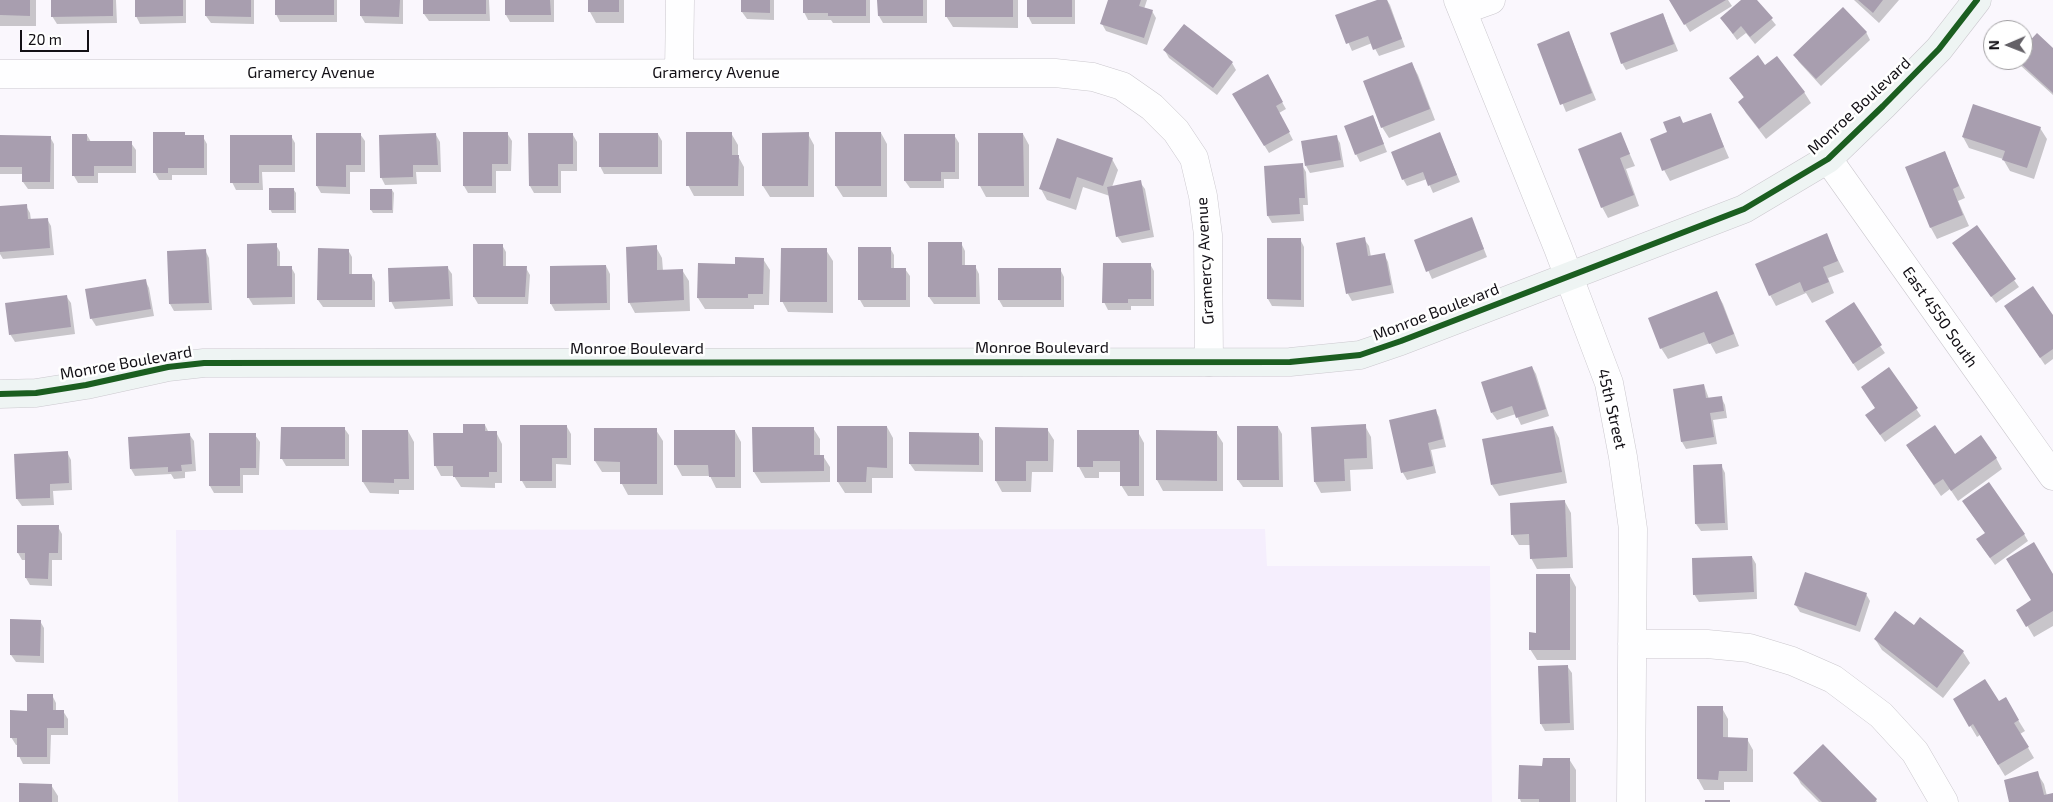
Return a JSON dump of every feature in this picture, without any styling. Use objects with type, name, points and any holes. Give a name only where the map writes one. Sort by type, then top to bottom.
[{"type":"street","points":[[679,72],[680,0]]},
{"type":"street","points":[[1461,5],[1492,0]]},
{"type":"street","name":"Monroe Boulevard","points":[[0,394],[36,393],[86,385],[168,367],[204,363],[1290,362],[1360,355],[1744,209],[1828,159],[1939,49],[1976,0]]},
{"type":"street","name":"45th Street","points":[[1461,5],[1569,276],[1609,383],[1623,457],[1633,528],[1632,802]]},
{"type":"street","name":"Gramercy Avenue","points":[[0,74],[1056,73],[1093,77],[1122,86],[1152,107],[1176,131],[1194,158],[1204,196],[1208,235],[1209,362]]},
{"type":"street","name":"East 4550 South","points":[[1828,159],[2053,476]]},
{"type":"street","points":[[1632,644],[1707,644],[1750,648],[1792,661],[1833,679],[1881,715],[1915,752],[1944,802]]},
{"type":"shaded area","points":[[1265,529],[1267,566],[1490,566],[1492,802],[178,802],[176,530]]},
{"type":"building","points":[[0,0],[30,0],[30,16],[0,15]]},
{"type":"building","points":[[51,0],[113,0],[113,16],[51,17]]},
{"type":"building","points":[[135,0],[183,0],[183,16],[135,17]]},
{"type":"building","points":[[205,0],[251,0],[251,17],[205,16]]},
{"type":"building","points":[[275,0],[334,0],[334,15],[275,15]]},
{"type":"building","points":[[360,0],[400,0],[399,17],[360,16]]},
{"type":"building","points":[[423,0],[486,0],[486,14],[423,14]]},
{"type":"building","points":[[505,0],[550,0],[551,15],[505,15]]},
{"type":"building","points":[[588,0],[619,0],[619,12],[588,12]]},
{"type":"building","points":[[741,0],[770,0],[770,13],[741,12]]},
{"type":"building","points":[[803,0],[866,0],[866,16],[828,16],[828,13],[803,13]]},
{"type":"building","points":[[877,0],[923,0],[923,16],[878,16]]},
{"type":"building","points":[[945,0],[1013,0],[1013,17],[945,17]]},
{"type":"building","points":[[1027,0],[1072,0],[1072,17],[1027,17]]},
{"type":"building","points":[[1108,0],[1141,0],[1139,6],[1153,10],[1144,38],[1100,24]]},
{"type":"building","points":[[1377,0],[1387,0],[1402,39],[1373,50],[1368,36],[1346,44],[1335,15]]},
{"type":"building","points":[[1669,0],[1726,0],[1684,25]]},
{"type":"building","points":[[1741,0],[1757,0],[1773,18],[1750,37],[1741,26],[1733,34],[1720,18]]},
{"type":"building","points":[[1858,0],[1883,0],[1873,13]]},
{"type":"building","points":[[1843,7],[1867,32],[1816,79],[1793,55]]},
{"type":"building","points":[[1663,13],[1674,44],[1621,64],[1610,33]]},
{"type":"building","points":[[1184,24],[1233,62],[1213,88],[1163,50]]},
{"type":"building","points":[[1569,31],[1592,93],[1560,105],[1537,44]]},
{"type":"building","points":[[2037,33],[2053,48],[2053,93],[2028,70],[2033,70],[2033,37]]},
{"type":"building","points":[[1758,55],[1765,65],[1777,56],[1805,92],[1759,129],[1738,102],[1744,97],[1729,78]]},
{"type":"building","points":[[1412,62],[1430,109],[1381,128],[1363,81]]},
{"type":"building","points":[[1268,74],[1283,102],[1276,106],[1290,132],[1264,146],[1232,94]]},
{"type":"building","points":[[1973,104],[2041,127],[2027,168],[2002,160],[2005,151],[1962,137]]},
{"type":"building","points":[[1711,113],[1724,147],[1662,171],[1650,139],[1667,132],[1663,122],[1680,116],[1683,123]]},
{"type":"building","points":[[1373,115],[1384,144],[1355,155],[1344,126]]},
{"type":"building","points":[[153,132],[185,132],[185,135],[204,135],[204,168],[168,168],[168,173],[153,173]]},
{"type":"building","points":[[463,132],[508,132],[508,164],[492,164],[492,186],[463,186]]},
{"type":"building","points":[[686,132],[732,132],[732,155],[739,155],[738,186],[686,186]]},
{"type":"building","points":[[809,132],[808,186],[762,186],[762,133]]},
{"type":"building","points":[[835,132],[881,132],[881,186],[835,186]]},
{"type":"building","points":[[1440,132],[1457,175],[1428,186],[1423,172],[1402,180],[1391,152]]},
{"type":"building","points":[[1621,132],[1630,154],[1620,158],[1634,195],[1601,208],[1578,149]]},
{"type":"building","points":[[316,133],[361,133],[361,165],[346,165],[346,187],[316,186]]},
{"type":"building","points":[[436,133],[438,165],[413,165],[413,177],[380,178],[379,135]]},
{"type":"building","points":[[528,133],[573,133],[573,164],[558,164],[558,186],[529,186]]},
{"type":"building","points":[[599,133],[658,133],[658,167],[599,167]]},
{"type":"building","points":[[978,133],[1023,133],[1024,186],[978,186]]},
{"type":"building","points":[[72,134],[87,134],[87,141],[132,141],[132,166],[94,166],[94,176],[72,176]]},
{"type":"building","points":[[904,134],[955,134],[955,172],[941,172],[941,181],[904,181]]},
{"type":"building","points":[[0,135],[51,136],[50,182],[22,182],[22,167],[0,167]]},
{"type":"building","points":[[230,135],[292,135],[292,165],[259,165],[259,183],[230,183]]},
{"type":"building","points":[[1337,135],[1341,160],[1305,166],[1301,141]]},
{"type":"building","points":[[1057,138],[1113,158],[1103,186],[1077,177],[1070,199],[1039,189]]},
{"type":"building","points":[[1945,151],[1959,186],[1953,189],[1963,215],[1930,228],[1905,167]]},
{"type":"building","points":[[1303,163],[1305,198],[1299,198],[1300,214],[1267,216],[1264,166]]},
{"type":"building","points":[[1141,180],[1150,230],[1116,237],[1107,187]]},
{"type":"building","points":[[269,188],[294,188],[294,210],[269,210]]},
{"type":"building","points":[[370,189],[392,189],[392,210],[370,210]]},
{"type":"building","points":[[27,204],[28,219],[48,218],[50,248],[0,252],[0,206]]},
{"type":"building","points":[[1472,217],[1484,249],[1426,272],[1414,240]]},
{"type":"building","points":[[1977,225],[2016,279],[1991,297],[1952,243]]},
{"type":"building","points":[[1827,233],[1838,261],[1823,267],[1829,282],[1804,292],[1800,282],[1769,296],[1755,264]]},
{"type":"building","points":[[1365,237],[1368,256],[1385,253],[1391,285],[1346,294],[1336,243]]},
{"type":"building","points":[[1267,238],[1301,238],[1301,300],[1267,299]]},
{"type":"building","points":[[928,242],[962,242],[962,265],[976,265],[976,297],[928,297]]},
{"type":"building","points":[[277,243],[277,266],[292,266],[292,297],[247,298],[247,244]]},
{"type":"building","points":[[473,244],[503,244],[503,266],[527,266],[525,297],[473,297]]},
{"type":"building","points":[[657,245],[657,270],[683,269],[684,300],[628,303],[626,247]]},
{"type":"building","points":[[858,247],[891,247],[891,268],[906,268],[906,300],[858,300]]},
{"type":"building","points":[[318,248],[349,249],[349,274],[372,274],[372,300],[317,300]]},
{"type":"building","points":[[781,248],[827,248],[827,302],[780,302]]},
{"type":"building","points":[[206,249],[209,303],[169,304],[167,251]]},
{"type":"building","points":[[735,257],[764,258],[763,294],[748,294],[748,298],[697,298],[698,263],[735,264]]},
{"type":"building","points":[[1103,263],[1151,263],[1151,299],[1128,299],[1128,303],[1102,303]]},
{"type":"building","points":[[606,265],[607,303],[550,304],[550,266]]},
{"type":"building","points":[[448,266],[450,299],[389,302],[388,268]]},
{"type":"building","points":[[998,268],[1061,268],[1061,300],[998,300]]},
{"type":"building","points":[[146,279],[151,309],[90,319],[85,289]]},
{"type":"building","points":[[2033,286],[2053,315],[2053,349],[2040,358],[2004,306]]},
{"type":"building","points":[[1717,291],[1734,334],[1709,344],[1704,332],[1660,349],[1648,318]]},
{"type":"building","points":[[67,295],[71,327],[9,335],[5,303]]},
{"type":"building","points":[[1854,302],[1882,345],[1853,364],[1825,321]]},
{"type":"building","points":[[1532,366],[1546,409],[1516,418],[1512,406],[1491,413],[1481,382]]},
{"type":"building","points":[[1889,367],[1918,408],[1880,435],[1865,415],[1875,408],[1861,387]]},
{"type":"building","points":[[1704,384],[1706,398],[1722,396],[1724,411],[1710,413],[1714,437],[1681,442],[1673,389]]},
{"type":"building","points":[[1436,409],[1443,439],[1428,443],[1433,466],[1401,473],[1389,420]]},
{"type":"building","points":[[463,424],[485,424],[485,431],[497,431],[497,472],[489,472],[489,477],[453,477],[453,466],[434,466],[433,433],[463,433]]},
{"type":"building","points":[[1366,424],[1367,458],[1344,459],[1345,481],[1314,482],[1311,427]]},
{"type":"building","points":[[520,425],[567,425],[567,458],[552,458],[552,481],[520,481]]},
{"type":"building","points":[[1935,425],[1955,454],[1981,435],[1997,458],[1951,491],[1943,479],[1934,485],[1906,445]]},
{"type":"building","points":[[837,426],[887,426],[887,468],[867,467],[866,482],[837,482]]},
{"type":"building","points":[[1237,426],[1278,426],[1279,480],[1237,480]]},
{"type":"building","points":[[1553,426],[1562,472],[1491,485],[1482,439]]},
{"type":"building","points":[[281,427],[345,427],[345,459],[280,459]]},
{"type":"building","points":[[752,427],[814,427],[814,455],[824,455],[824,471],[753,472]]},
{"type":"building","points":[[995,427],[1048,428],[1048,461],[1026,461],[1026,481],[995,481]]},
{"type":"building","points":[[594,428],[657,428],[657,484],[620,484],[620,462],[594,461]]},
{"type":"building","points":[[362,430],[408,430],[409,479],[394,479],[394,483],[362,482]]},
{"type":"building","points":[[674,430],[735,430],[735,477],[709,477],[708,465],[674,465]]},
{"type":"building","points":[[1077,430],[1139,430],[1139,486],[1120,486],[1120,461],[1093,461],[1093,467],[1077,467]]},
{"type":"building","points":[[1156,430],[1217,431],[1217,481],[1156,480]]},
{"type":"building","points":[[909,432],[979,433],[979,465],[909,464]]},
{"type":"building","points":[[190,433],[192,464],[181,465],[182,471],[168,472],[168,467],[130,469],[128,437]]},
{"type":"building","points":[[209,433],[256,433],[256,468],[240,468],[240,486],[209,486]]},
{"type":"building","points":[[68,451],[69,483],[50,484],[50,498],[16,499],[14,454]]},
{"type":"building","points":[[1722,464],[1725,523],[1695,524],[1693,465]]},
{"type":"building","points":[[1989,482],[2025,534],[1990,558],[1976,539],[1985,533],[1962,501]]},
{"type":"building","points":[[1565,500],[1567,557],[1530,559],[1529,534],[1511,535],[1510,503]]},
{"type":"building","points":[[17,525],[59,525],[58,553],[49,553],[48,579],[25,578],[25,553],[17,553]]},
{"type":"building","points":[[2034,542],[2053,574],[2053,611],[2026,627],[2016,610],[2031,600],[2006,559]]},
{"type":"building","points":[[1752,556],[1754,592],[1693,595],[1692,558]]},
{"type":"building","points":[[1805,572],[1867,593],[1856,626],[1794,605]]},
{"type":"building","points":[[1536,574],[1570,574],[1570,650],[1529,650],[1529,632],[1536,633]]},
{"type":"building","points":[[1895,611],[1914,625],[1920,617],[1964,651],[1937,688],[1874,639]]},
{"type":"building","points":[[10,619],[41,620],[40,656],[10,655]]},
{"type":"building","points":[[1568,665],[1570,723],[1540,724],[1538,666]]},
{"type":"building","points":[[1985,679],[1999,701],[2006,697],[2019,720],[2014,723],[2029,747],[1998,765],[1973,724],[1969,727],[1953,699]]},
{"type":"building","points":[[27,694],[53,694],[53,710],[64,710],[64,728],[47,728],[47,757],[17,757],[17,738],[10,738],[10,710],[27,711]]},
{"type":"building","points":[[1697,706],[1723,706],[1723,737],[1748,738],[1747,771],[1719,771],[1718,780],[1697,779]]},
{"type":"building","points":[[1823,744],[1877,799],[1875,802],[1822,802],[1793,773]]},
{"type":"building","points":[[1543,758],[1570,758],[1570,802],[1539,802],[1539,799],[1518,799],[1519,765],[1542,766]]},
{"type":"building","points":[[2038,771],[2044,795],[2053,793],[2053,802],[2009,802],[2004,780]]},
{"type":"building","points":[[19,783],[52,784],[52,802],[19,802]]},
{"type":"building","points":[[1705,800],[1730,800],[1730,802],[1705,802]]},
{"type":"cycle path","points":[[0,394],[36,393],[86,385],[168,367],[204,363],[1290,362],[1360,355],[1744,209],[1828,159],[1939,49],[1977,0]]}]
